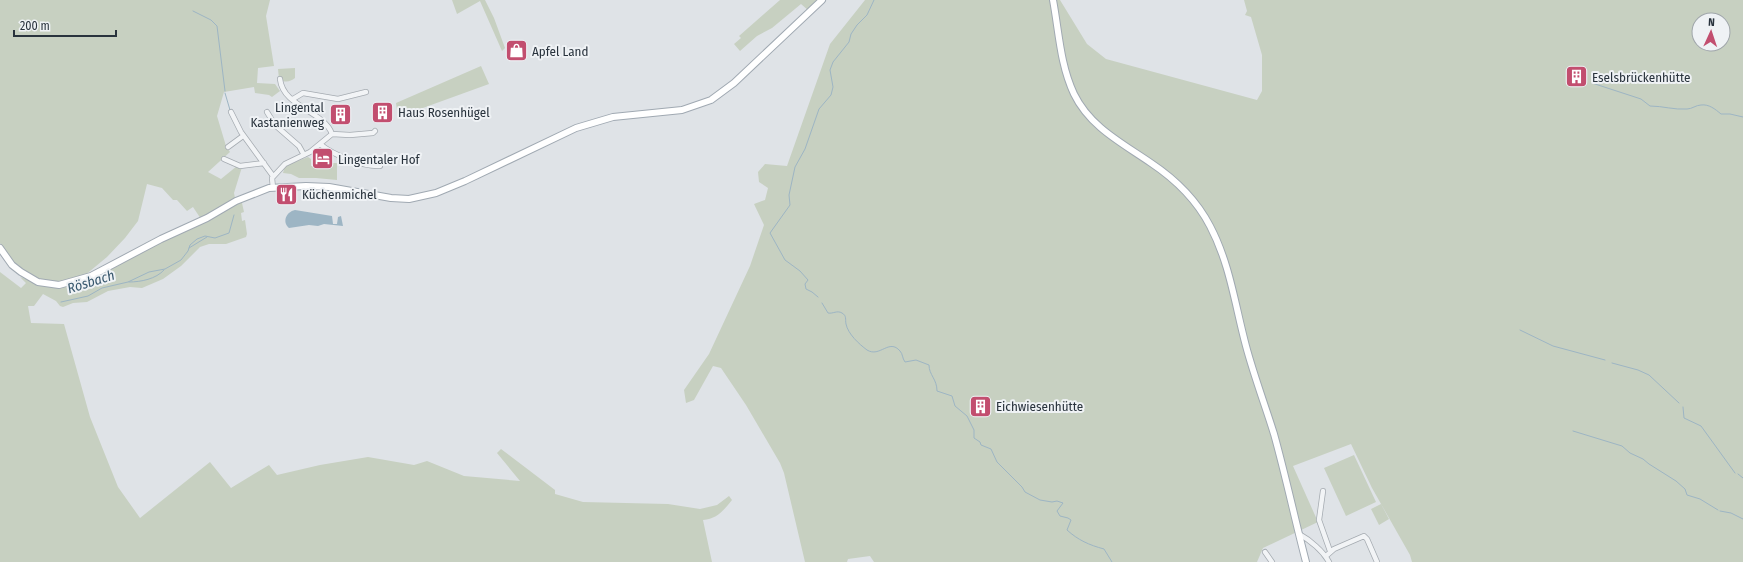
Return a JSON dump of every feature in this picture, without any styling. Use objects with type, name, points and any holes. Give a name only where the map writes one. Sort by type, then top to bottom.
[{"type":"main road","points":[[0,248],[12,265],[21,272],[38,282],[59,285],[91,276],[162,239],[207,218],[236,201],[274,188],[311,186],[337,188],[391,198],[420,198],[457,184],[581,126],[613,116],[669,112],[694,107],[711,100],[731,86],[822,0]]},
{"type":"main road","points":[[1054,0],[1066,73],[1074,95],[1084,110],[1094,123],[1111,137],[1152,164],[1178,185],[1202,214],[1217,241],[1230,274],[1246,346],[1274,434],[1306,562]]},
{"type":"street","points":[[280,79],[283,89],[304,110],[322,121],[332,134]]},
{"type":"street","points":[[293,99],[300,94],[305,93],[340,99],[366,92]]},
{"type":"street","points":[[231,112],[235,123],[243,136],[273,176],[274,188]]},
{"type":"street","points":[[267,112],[275,125],[298,146],[304,155]]},
{"type":"street","points":[[273,176],[284,164],[304,155],[332,134],[362,134],[373,133],[375,131]]},
{"type":"street","points":[[228,147],[243,136]]},
{"type":"street","points":[[320,144],[345,158],[373,166],[380,166]]},
{"type":"street","points":[[224,159],[240,166],[264,163]]},
{"type":"street","points":[[1323,491],[1319,520],[1330,551]]},
{"type":"street","points":[[1299,534],[1308,539],[1326,556],[1329,562]]},
{"type":"street","points":[[1326,556],[1330,551],[1364,536],[1367,539],[1378,562]]},
{"type":"street","points":[[1265,552],[1272,562]]},
{"type":"green space","points":[[0,0],[270,0],[266,16],[274,66],[258,68],[257,83],[275,84],[280,91],[272,97],[269,95],[255,93],[254,87],[224,92],[217,116],[226,146],[230,152],[208,172],[221,179],[237,166],[242,167],[234,193],[235,198],[201,219],[193,207],[187,211],[177,200],[173,200],[162,188],[147,184],[138,221],[125,238],[107,257],[84,276],[71,280],[53,282],[41,280],[29,275],[14,264],[0,243]]},
{"type":"green space","points":[[452,0],[485,0],[494,18],[505,48],[502,51],[480,1],[457,14]]},
{"type":"green space","points":[[780,0],[820,0],[809,11],[801,4],[772,28],[757,36],[740,51],[734,44],[741,38],[739,36]]},
{"type":"green space","points":[[865,0],[1060,0],[1087,44],[1106,59],[1257,100],[1262,91],[1262,55],[1251,17],[1245,15],[1247,11],[1244,0],[1743,0],[1743,562],[1412,562],[1410,555],[1372,488],[1351,444],[1293,466],[1318,522],[1263,548],[1257,562],[874,562],[870,556],[848,559],[847,562],[805,562],[784,473],[780,463],[746,405],[721,368],[713,366],[694,400],[686,403],[684,390],[709,354],[750,266],[764,225],[754,204],[765,200],[768,188],[759,182],[758,172],[765,164],[787,166],[830,44]]},
{"type":"green space","points":[[481,66],[489,84],[398,117],[396,103]]},
{"type":"green space","points":[[295,68],[295,78],[289,81],[279,79],[278,69]]},
{"type":"green space","points":[[308,157],[311,159],[311,166],[322,166],[337,163],[337,180],[299,178],[291,174],[283,173],[285,166]]},
{"type":"green space","points":[[238,202],[242,203],[244,212],[241,213],[242,221],[245,220],[246,237],[226,244],[209,244],[200,247],[181,266],[163,279],[142,288],[130,287],[108,291],[87,302],[73,303],[63,307],[56,301],[43,294],[34,306],[28,306],[31,323],[64,324],[90,417],[118,487],[140,518],[210,462],[231,488],[269,465],[277,475],[320,465],[368,457],[414,465],[427,461],[464,476],[520,481],[497,453],[501,449],[555,490],[555,494],[583,502],[668,504],[700,509],[717,505],[729,496],[732,500],[723,510],[712,518],[703,520],[712,562],[0,562],[0,272],[21,288],[26,283],[20,277],[58,288],[87,281]]},
{"type":"green space","points":[[1354,455],[1376,502],[1346,516],[1324,468]]},
{"type":"green space","points":[[1381,504],[1389,519],[1379,525],[1371,509]]},
{"type":"water","points":[[295,210],[332,216],[333,224],[337,224],[338,217],[341,216],[343,226],[324,224],[318,226],[309,225],[289,228],[285,220],[289,213]]},
{"type":"waterway","points":[[818,297],[806,289],[805,284],[808,280],[800,271],[785,260],[770,233],[790,205],[789,195],[795,167],[805,149],[819,109],[831,95],[833,87],[830,70],[833,62],[849,42],[851,34],[857,25],[867,15],[874,0]]},
{"type":"waterway","points":[[193,11],[211,20],[217,26],[225,91]]},
{"type":"waterway","points":[[1592,83],[1641,99],[1650,106],[1689,109],[1707,105],[1721,114],[1730,114],[1743,117]]},
{"type":"waterway","points":[[225,93],[230,110]]},
{"type":"waterway","name":"Rösbach","points":[[61,302],[88,296],[102,288],[128,282],[149,272],[165,269],[181,260],[188,251],[190,245],[197,239],[205,236],[215,238],[229,233],[234,215]]},
{"type":"waterway","name":"Rösbach","points":[[189,248],[207,237]]},
{"type":"waterway","name":"Rösbach","points":[[129,282],[157,276],[164,270]]},
{"type":"waterway","points":[[822,303],[828,313],[840,312],[844,314],[847,328],[851,335],[867,350],[876,352],[892,346],[902,353],[905,362],[916,360],[929,365],[930,372],[936,383],[937,391],[952,396],[955,406],[967,416],[974,430],[974,438],[980,442],[981,445],[991,449],[997,462],[1022,487],[1025,492],[1040,500],[1052,502],[1057,501],[1063,503],[1057,511],[1060,516],[1071,520],[1067,530],[1084,542],[1104,549],[1112,562]]},
{"type":"waterway","points":[[1520,330],[1553,346],[1605,360]]},
{"type":"waterway","points":[[1612,363],[1638,370],[1649,375],[1679,403]]},
{"type":"waterway","points":[[1683,407],[1684,418],[1701,426],[1735,473]]},
{"type":"waterway","points":[[1573,431],[1622,446],[1630,453],[1643,459],[1676,481],[1685,489],[1687,495],[1700,499],[1718,510]]},
{"type":"waterway","points":[[1738,474],[1743,478]]},
{"type":"waterway","points":[[1720,511],[1731,513],[1743,519]]},
{"type":"place","name":"Apfel Land","points":[[516,51]]},
{"type":"place","name":"Eselsbrückenhütte","points":[[1577,77]]},
{"type":"place","name":"Haus Rosenhügel","points":[[383,112]]},
{"type":"place","name":"Lingental Kastanienweg","points":[[340,114]]},
{"type":"place","name":"Lingentaler Hof","points":[[322,159]]},
{"type":"place","name":"Küchenmichel","points":[[286,194]]},
{"type":"place","name":"Eichwiesenhütte","points":[[981,406]]}]
